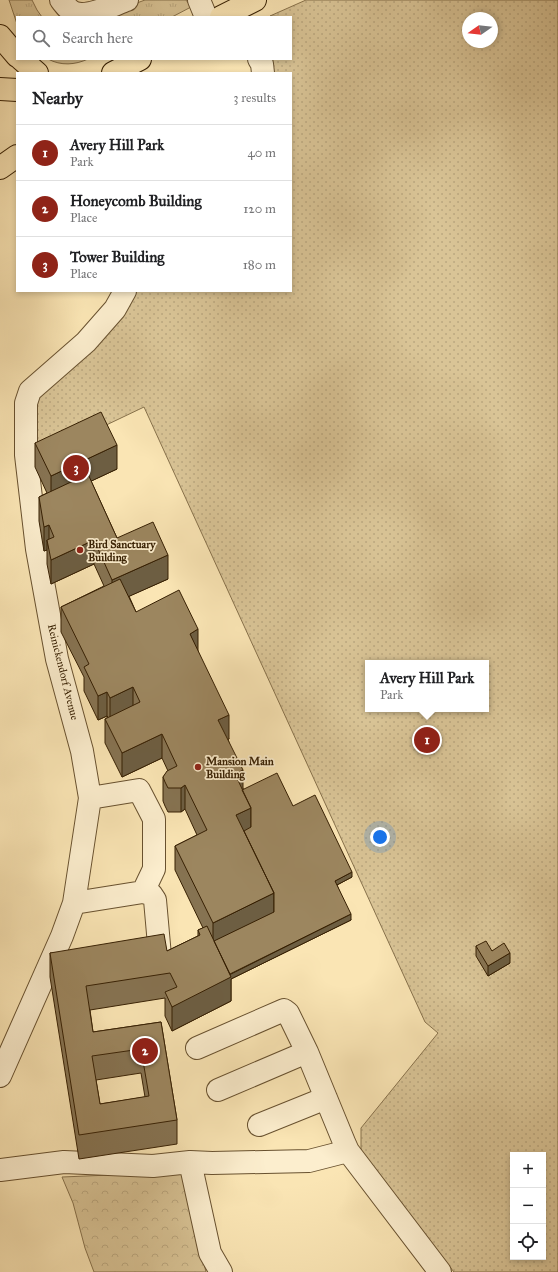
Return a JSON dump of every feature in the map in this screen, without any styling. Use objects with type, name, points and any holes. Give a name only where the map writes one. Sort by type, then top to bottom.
[{"type":"main road","points":[[0,36],[16,55]]},
{"type":"main road","points":[[22,60],[36,72]]},
{"type":"main road","points":[[116,72],[138,60]]},
{"type":"main road","points":[[0,90],[16,90]]},
{"type":"main road","points":[[0,168],[16,157]]},
{"type":"street","points":[[61,0],[66,7],[75,13],[91,14],[127,0]]},
{"type":"street","points":[[198,0],[206,16]]},
{"type":"street","points":[[260,60],[262,64],[262,72]]},
{"type":"street","name":"Reinickendorf Avenue","points":[[0,1076],[62,936],[74,902],[90,798],[82,751],[57,659],[37,549],[26,455],[26,403],[30,391],[86,342],[114,309],[124,292]]},
{"type":"street","points":[[90,798],[139,790],[154,819],[154,868],[143,892]]},
{"type":"street","points":[[74,902],[143,892],[151,894],[156,900],[160,956]]},
{"type":"street","points":[[197,1048],[284,1010],[288,1013],[307,1052],[348,1151],[440,1272]]},
{"type":"street","points":[[218,1090],[307,1052]]},
{"type":"street","points":[[259,1125],[326,1098]]},
{"type":"street","points":[[0,1170],[64,1162],[153,1166],[190,1162],[308,1161],[348,1151]]},
{"type":"street","points":[[190,1162],[210,1253],[221,1272]]},
{"type":"green space","points":[[9,0],[32,0],[41,16],[16,16],[16,21]]},
{"type":"green space","points":[[145,0],[186,0],[191,7],[174,16],[117,16],[115,11]]},
{"type":"green space","points":[[306,0],[558,0],[558,1272],[454,1272],[361,1158],[361,1128],[438,1033],[425,1022],[144,407],[35,459],[36,399],[134,292],[292,292],[292,72],[271,72],[269,60],[292,60],[292,16],[270,16]]},
{"type":"green space","points":[[50,60],[86,60],[78,63],[68,64]]},
{"type":"green space","points":[[182,1172],[206,1272],[94,1272],[85,1248],[73,1203],[62,1177]]},
{"type":"building","points":[[101,412],[117,445],[51,476],[35,443]]},
{"type":"building","points":[[88,474],[117,538],[153,522],[168,555],[112,580],[94,540],[51,560],[47,540],[54,537],[49,525],[44,527],[39,497]]},
{"type":"building","name":"Mansion Main Building","points":[[120,579],[136,612],[179,590],[198,629],[190,634],[229,715],[218,720],[243,770],[235,774],[251,808],[236,815],[274,893],[213,923],[175,846],[207,830],[185,785],[181,788],[168,788],[165,782],[163,777],[167,771],[177,766],[162,734],[122,753],[105,719],[140,702],[133,687],[110,698],[107,692],[98,696],[84,667],[89,664],[61,607]]},
{"type":"building","points":[[277,773],[293,806],[315,795],[352,872],[335,881],[351,914],[230,974],[214,941],[274,912],[274,893],[244,831],[251,827],[251,808],[242,790]]},
{"type":"building","points":[[207,926],[231,977],[172,1007],[165,992],[177,987],[170,973],[86,986],[93,1032],[161,1022],[177,1120],[79,1135],[50,953],[164,934],[167,951],[200,935],[198,930]],"holes":[[[141,1049],[149,1096],[100,1104],[92,1056]]]},
{"type":"building","points":[[486,941],[492,951],[504,943],[510,953],[488,966],[476,946]]},
{"type":"place","name":"Tower Building","points":[[76,468]]},
{"type":"place","name":"Bird Sanctuary Building","points":[[80,550]]},
{"type":"place","name":"Avery Hill Park","points":[[427,740]]},
{"type":"place","name":"Mansion Main Building","points":[[198,767]]},
{"type":"place","name":"Honeycomb Building","points":[[145,1051]]}]
